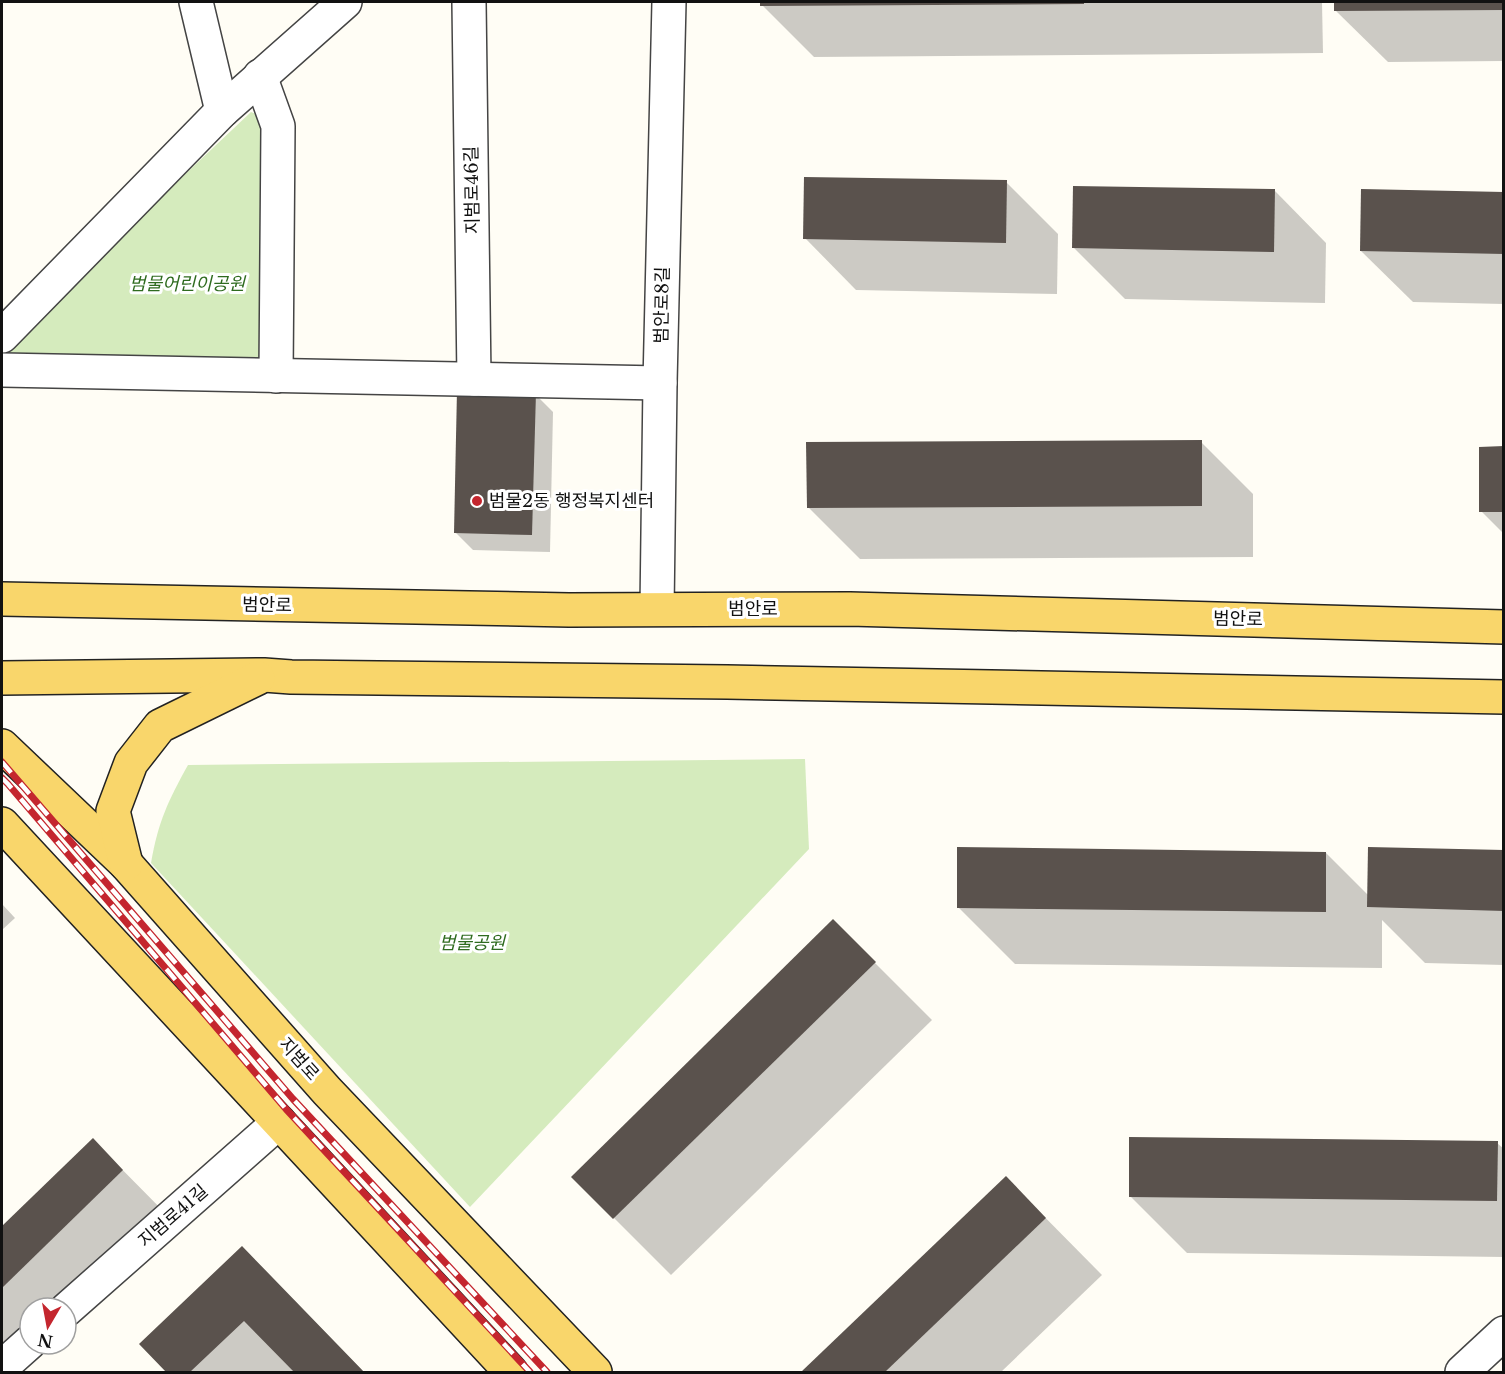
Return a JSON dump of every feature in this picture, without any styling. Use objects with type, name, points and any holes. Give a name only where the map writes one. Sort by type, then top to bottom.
[{"type":"main road","name":"범안로","points":[[2,599],[557,610],[850,609],[1503,627]]},
{"type":"main road","points":[[2,678],[264,675],[1503,697]]},
{"type":"main road","points":[[126,864],[114,811],[131,763],[160,726],[264,675]]},
{"type":"main road","name":"지범로","points":[[2,746],[126,864],[327,1091],[595,1372]]},
{"type":"main road","points":[[2,824],[511,1372]]},
{"type":"street","points":[[196,2],[222,111]]},
{"type":"street","points":[[2,336],[222,111],[345,2]]},
{"type":"street","name":"지범로46길","points":[[469,2],[474,380]]},
{"type":"street","name":"범안로8길","points":[[657,609],[669,2]]},
{"type":"street","points":[[260,76],[279,126],[276,376]]},
{"type":"street","points":[[2,370],[660,383]]},
{"type":"street","name":"지범로41길","points":[[78,1299],[279,1122]]},
{"type":"street","points":[[1462,1372],[1503,1333]]},
{"type":"street","points":[[2,1367],[18,1353]]},
{"type":"green space","name":"범물어린이공원","points":[[251,112],[270,120],[268,366],[2,362],[2,347]]},
{"type":"green space","name":"범물공원","points":[[805,759],[809,849],[470,1207],[151,863],[165,812],[188,765]]},
{"type":"building","points":[[760,2],[1084,2],[1084,4],[760,6]]},
{"type":"building","points":[[1334,2],[1504,2],[1504,10],[1334,11]]},
{"type":"building","points":[[804,177],[1007,180],[1006,243],[803,239]]},
{"type":"building","points":[[1073,186],[1275,189],[1274,252],[1072,248]]},
{"type":"building","points":[[1361,189],[1504,192],[1504,254],[1360,251]]},
{"type":"building","points":[[457,390],[536,392],[532,535],[454,533]]},
{"type":"building","points":[[1202,440],[1202,506],[807,508],[806,442]]},
{"type":"building","points":[[1504,446],[1504,512],[1479,512],[1479,447]]},
{"type":"building","points":[[957,847],[1326,852],[1326,912],[957,908]]},
{"type":"building","points":[[1368,847],[1504,850],[1504,911],[1367,907]]},
{"type":"building","points":[[833,919],[876,962],[613,1219],[571,1177]]},
{"type":"building","points":[[1129,1137],[1498,1141],[1497,1201],[1129,1197]]},
{"type":"building","points":[[93,1138],[123,1170],[2,1288],[2,1226]]},
{"type":"building","points":[[1006,1176],[1046,1218],[885,1372],[801,1372]]},
{"type":"building","points":[[242,1246],[364,1372],[294,1372],[244,1321],[190,1372],[166,1372],[139,1344]]},
{"type":"railway","points":[[2,762],[293,1099],[547,1372]]},
{"type":"railway","points":[[2,778],[286,1109],[530,1372]]},
{"type":"place","name":"범물2동 행정복지센터","points":[[477,501]]}]
